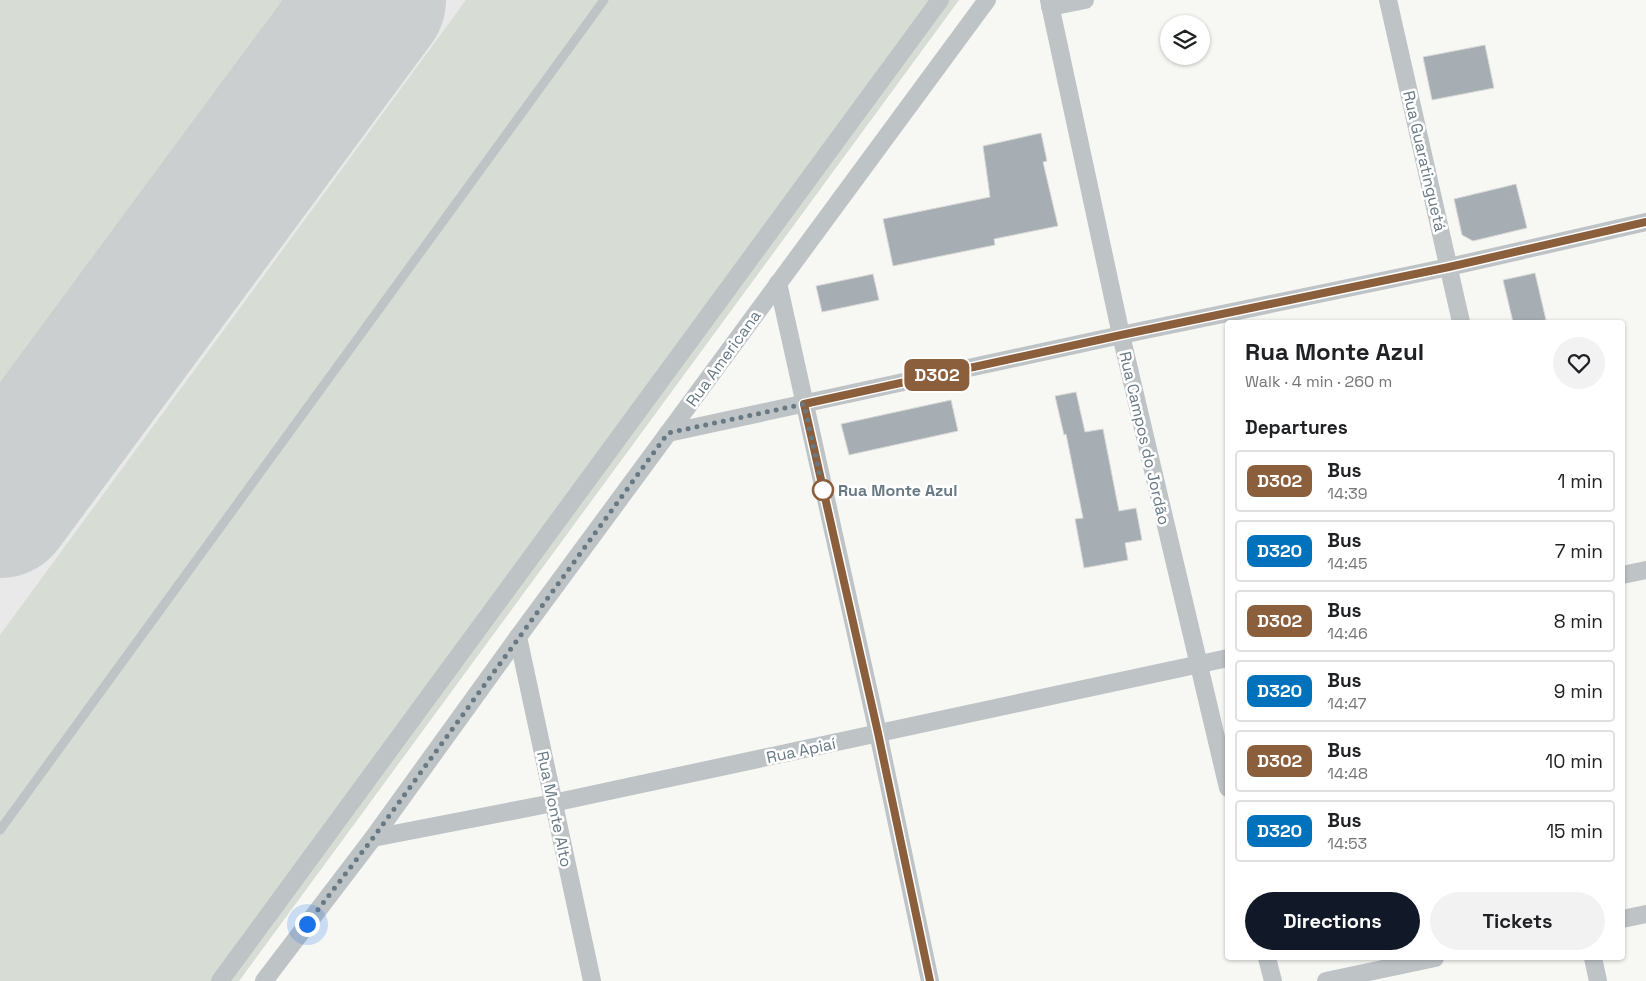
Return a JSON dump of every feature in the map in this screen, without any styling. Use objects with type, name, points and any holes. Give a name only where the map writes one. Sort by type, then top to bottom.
[{"type":"street","points":[[220,981],[940,0]]},
{"type":"street","name":"Rua Americana","points":[[264,981],[373,838],[518,636],[987,0]]},
{"type":"street","points":[[1050,3],[1085,0]]},
{"type":"street","name":"Rua Guaratinguetá","points":[[1388,0],[1460,320]]},
{"type":"street","name":"Rua Campos do Jordão","points":[[1050,3],[1121,335],[1225,776]]},
{"type":"street","points":[[668,433],[1121,335],[1449,267],[1646,222]]},
{"type":"street","points":[[778,284],[878,733],[930,981]]},
{"type":"street","points":[[1625,574],[1646,570]]},
{"type":"street","name":"Rua Monte Alto","points":[[518,636],[592,981]]},
{"type":"street","name":"Rua Apiaí","points":[[373,838],[553,803],[1225,659]]},
{"type":"street","points":[[1625,918],[1646,914]]},
{"type":"street","points":[[1268,960],[1273,981]]},
{"type":"street","points":[[1326,981],[1426,960]]},
{"type":"street","points":[[1593,960],[1598,981]]},
{"type":"lane","points":[[0,830],[604,0]]},
{"type":"shaded area","points":[[0,0],[959,0],[239,981],[0,981]]},
{"type":"shaded area","points":[[0,0],[282,0],[0,386]]},
{"type":"shaded area","points":[[466,0],[959,0],[239,981],[0,981],[0,635]]},
{"type":"building","points":[[1485,45],[1494,88],[1432,100],[1423,57]]},
{"type":"building","points":[[1041,133],[1047,161],[1043,162],[1058,226],[994,239],[995,245],[893,266],[883,219],[990,197],[983,146]]},
{"type":"building","points":[[1516,184],[1527,228],[1473,241],[1462,235],[1454,199]]},
{"type":"building","points":[[1535,273],[1546,320],[1513,320],[1503,280]]},
{"type":"building","points":[[873,274],[879,300],[822,312],[816,286]]},
{"type":"building","points":[[1076,392],[1085,432],[1103,429],[1119,511],[1136,508],[1142,540],[1125,543],[1128,560],[1084,568],[1075,519],[1083,518],[1066,434],[1064,435],[1055,396]]},
{"type":"building","points":[[951,400],[958,431],[849,455],[841,424]]},
{"type":"runway","points":[[0,505],[373,0]]},
{"type":"bus line","name":"D302","points":[[930,981],[878,733],[804,404],[1121,335],[1449,267],[1646,222]]},
{"type":"place","name":"Rua Monte Azul","points":[[823,490]]},
{"type":"route","points":[[307,924],[373,838],[518,636],[668,433],[804,404],[823,490]]}]
